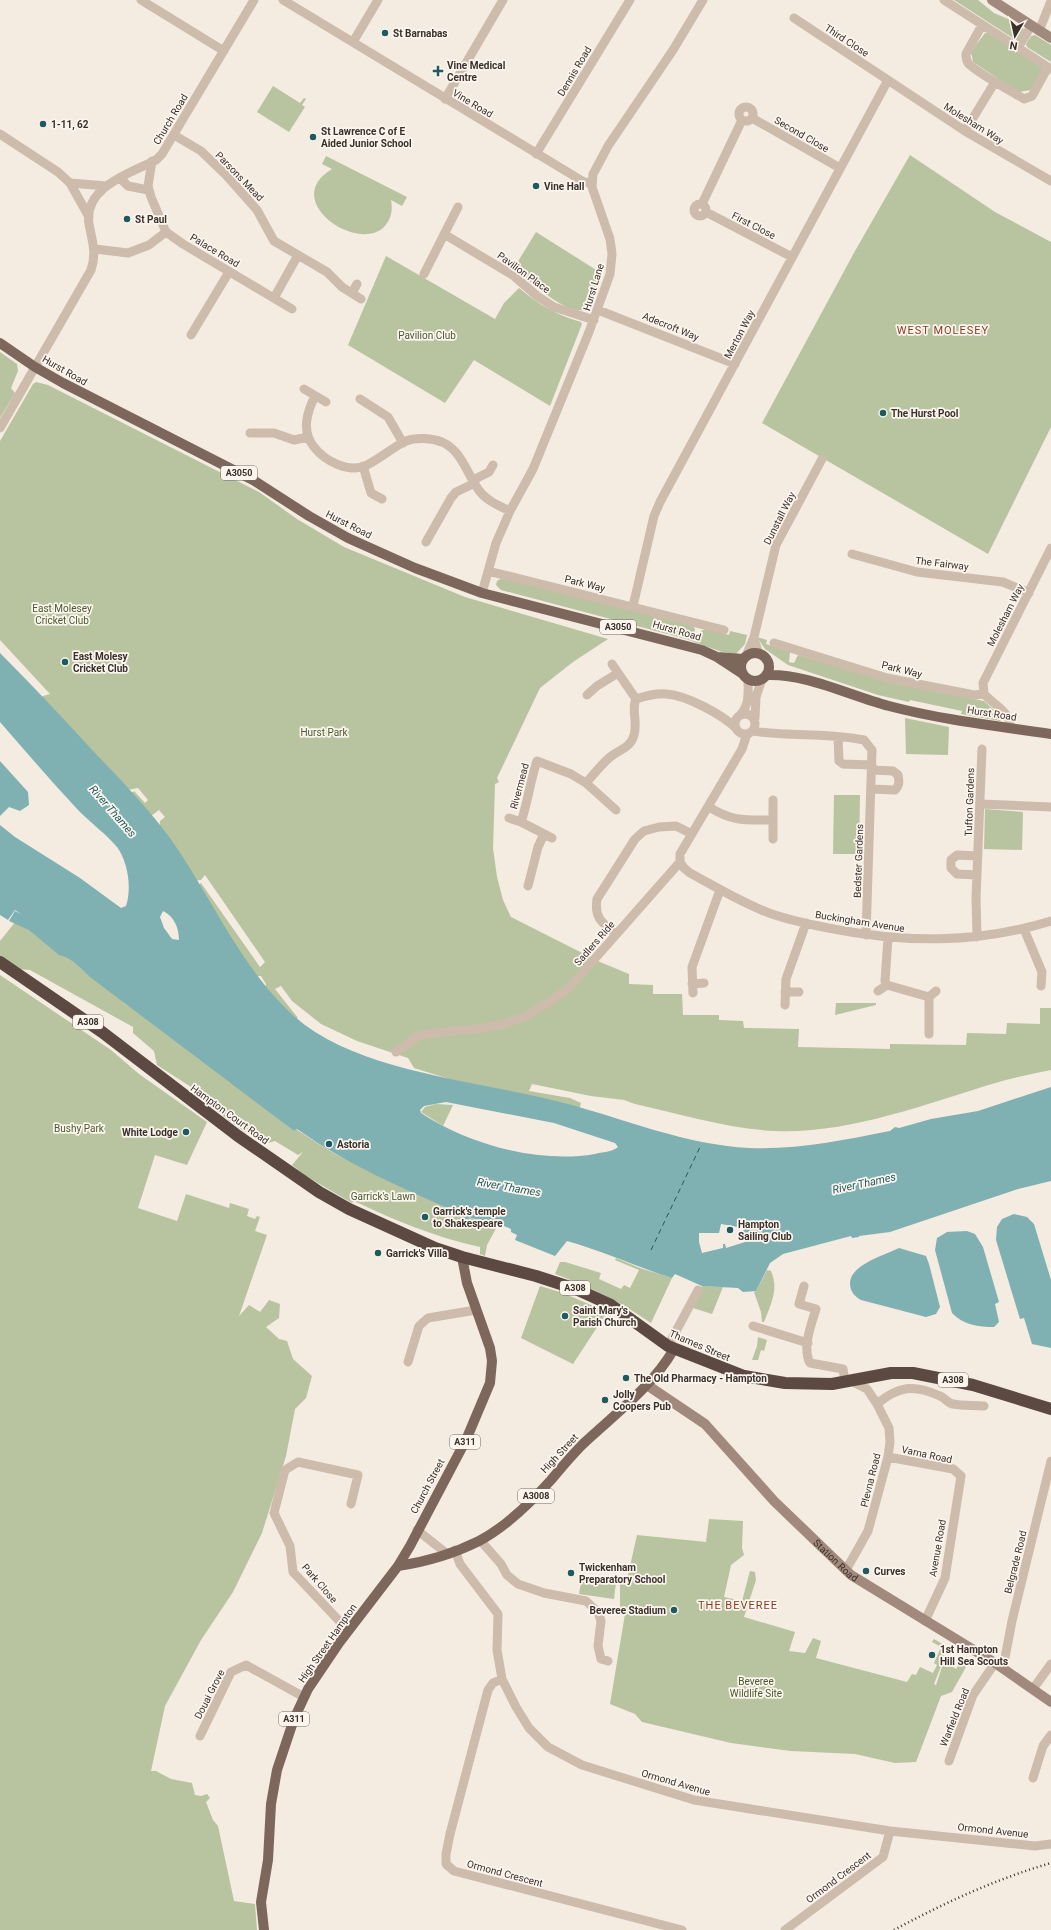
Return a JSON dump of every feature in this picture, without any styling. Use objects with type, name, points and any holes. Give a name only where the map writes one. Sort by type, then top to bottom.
[{"type":"highway","name":"Hampton Court Road","points":[[0,962],[95,1027],[226,1127],[319,1192],[377,1222],[462,1257]]},
{"type":"highway","name":"Thames Street","points":[[462,1257],[536,1276],[582,1291],[611,1305],[671,1347],[744,1376],[763,1380],[803,1384],[832,1384],[848,1381]]},
{"type":"highway","name":"A308","points":[[848,1381],[891,1373],[914,1373],[973,1385],[1051,1409]]},
{"type":"main road","name":"Hurst Road","points":[[0,343],[35,367],[87,396],[253,480],[309,516],[348,538],[414,568],[482,593],[661,638],[702,650],[717,657],[746,677]]},
{"type":"main road","points":[[752,653],[762,655],[768,665],[764,677],[755,681],[746,677],[741,666],[745,658],[752,653]]},
{"type":"main road","name":"Hurst Road","points":[[762,655],[791,676],[893,707],[934,717],[1051,734]]},
{"type":"main road","name":"Hurst Road","points":[[717,657],[745,658]]},
{"type":"main road","name":"Hurst Road","points":[[764,677],[791,676]]},
{"type":"main road","name":"Church Street","points":[[398,1566],[466,1440],[490,1383],[492,1372],[490,1348],[467,1283],[462,1257]]},
{"type":"main road","name":"High Street","points":[[398,1566],[410,1564],[480,1540],[508,1521],[531,1500],[578,1450],[647,1385],[663,1367],[671,1347]]},
{"type":"main road","name":"High Street Hampton","points":[[264,1930],[261,1902],[268,1860],[274,1790],[282,1755],[294,1719],[308,1689],[350,1629],[398,1566]]},
{"type":"street","points":[[141,0],[224,51]]},
{"type":"street","name":"Church Road","points":[[0,428],[92,270],[95,250],[89,218],[96,197],[106,186],[162,154],[254,0]]},
{"type":"street","name":"Vine Road","points":[[283,0],[536,154],[584,182],[591,183]]},
{"type":"street","points":[[353,42],[378,0]]},
{"type":"street","points":[[445,99],[503,0]]},
{"type":"street","name":"Dennis Road","points":[[536,154],[630,0]]},
{"type":"street","points":[[591,183],[593,174],[608,146],[673,50],[703,0]]},
{"type":"street","points":[[944,0],[1050,68],[1032,96],[1024,98],[995,82],[969,64],[966,59],[966,54],[982,25]]},
{"type":"street","points":[[992,0],[1051,38]]},
{"type":"street","points":[[1018,48],[1035,28],[1051,1]]},
{"type":"street","name":"Third Close","points":[[794,18],[888,80]]},
{"type":"street","name":"Molesham Way","points":[[888,80],[965,131],[1051,181]]},
{"type":"street","name":"Merton Way","points":[[633,606],[654,516],[660,502],[736,364],[888,80]]},
{"type":"street","points":[[965,131],[995,82]]},
{"type":"street","name":"Second Close","points":[[742,120],[749,121],[752,118],[840,168]]},
{"type":"street","name":"First Close","points":[[742,120],[704,208],[792,257]]},
{"type":"street","points":[[0,134],[58,172],[70,183],[89,218]]},
{"type":"street","name":"Parsons Mead","points":[[174,136],[201,152],[226,176],[257,210],[274,241],[327,272],[361,299]]},
{"type":"street","points":[[95,250],[128,253],[149,245],[166,232],[148,190],[152,161]]},
{"type":"street","points":[[120,178],[128,186],[148,190]]},
{"type":"street","points":[[70,183],[106,186]]},
{"type":"street","name":"Hurst Lane","points":[[482,593],[496,543],[510,511],[533,469],[598,310],[610,274],[612,254],[609,232],[591,183]]},
{"type":"street","points":[[424,274],[458,207]]},
{"type":"street","name":"Palace Road","points":[[166,232],[229,272],[292,309]]},
{"type":"street","name":"Pavilion Place","points":[[444,234],[514,276],[537,296],[554,307],[594,320]]},
{"type":"street","points":[[274,298],[298,255]]},
{"type":"street","points":[[191,335],[229,272]]},
{"type":"street","points":[[352,293],[357,284]]},
{"type":"street","name":"Adecroft Way","points":[[598,310],[736,364]]},
{"type":"street","points":[[304,389],[326,402]]},
{"type":"street","points":[[315,396],[308,411],[308,437],[320,454],[330,460],[341,466],[363,466],[407,440],[425,438],[441,442],[452,448],[460,457],[479,490],[492,502],[510,511]]},
{"type":"street","points":[[360,399],[388,417],[403,443]]},
{"type":"street","points":[[250,433],[274,433],[294,440],[308,437]]},
{"type":"street","name":"Dunstall Way","points":[[745,658],[754,637],[776,546],[822,459]]},
{"type":"street","points":[[426,542],[451,498],[456,492],[489,472],[493,465]]},
{"type":"street","points":[[363,466],[371,493],[382,499]]},
{"type":"street","name":"Molesham Way","points":[[984,694],[983,683],[1051,548]]},
{"type":"street","name":"The Fairway","points":[[852,554],[916,572],[1003,582],[1029,593]]},
{"type":"street","name":"Park Way","points":[[488,571],[633,606],[724,630]]},
{"type":"street","name":"Dunstall Way","points":[[754,637],[755,646],[762,655]]},
{"type":"street","name":"Park Way","points":[[774,643],[902,682],[974,695],[984,694]]},
{"type":"street","points":[[612,664],[636,699]]},
{"type":"street","points":[[587,696],[597,686],[618,673]]},
{"type":"street","points":[[746,677],[748,700],[746,707],[735,721],[748,727]]},
{"type":"street","name":"Sadlers Ride","points":[[396,1052],[418,1036],[483,1028],[524,1017],[569,988],[680,862],[680,854],[709,807],[737,756],[764,677]]},
{"type":"street","points":[[636,699],[648,695],[666,694],[678,696],[748,727]]},
{"type":"street","points":[[984,694],[1008,716],[1011,722],[1010,728]]},
{"type":"street","points":[[586,783],[609,758],[627,747],[633,739],[637,723],[634,704],[636,699]]},
{"type":"street","points":[[714,713],[740,715],[747,713],[748,727]]},
{"type":"street","name":"Bedster Gardens","points":[[748,727],[772,734],[838,737],[864,740],[872,750],[866,935]]},
{"type":"street","points":[[838,737],[839,761],[843,764],[893,771],[898,774],[898,786],[895,790],[871,789]]},
{"type":"street","name":"Tufton Gardens","points":[[977,937],[977,875],[982,749]]},
{"type":"street","points":[[528,757],[537,761]]},
{"type":"street","name":"Rivermead","points":[[520,822],[528,801],[529,785],[537,761],[571,774],[586,783],[616,810]]},
{"type":"street","points":[[773,800],[773,839]]},
{"type":"street","points":[[980,804],[1051,807]]},
{"type":"street","points":[[709,807],[730,818],[772,820]]},
{"type":"street","name":"Rivermead","points":[[509,818],[548,836],[538,847],[528,886]]},
{"type":"street","points":[[616,934],[598,918],[595,910],[597,899],[635,839],[644,831],[671,826],[679,827],[692,834]]},
{"type":"street","points":[[977,875],[957,874],[951,868],[951,860],[957,855],[978,856]]},
{"type":"street","name":"Buckingham Avenue","points":[[680,862],[690,874],[767,912],[806,923],[866,935],[888,938],[943,940],[977,937],[1024,929],[1051,921]]},
{"type":"street","points":[[704,983],[692,988],[692,967],[720,890]]},
{"type":"street","points":[[785,1005],[786,979],[806,923]]},
{"type":"street","points":[[1024,929],[1046,972],[1041,986]]},
{"type":"street","points":[[887,985],[888,938]]},
{"type":"street","points":[[878,992],[887,985],[933,994],[928,1034]]},
{"type":"street","points":[[785,992],[799,992]]},
{"type":"street","points":[[804,1286],[799,1304],[816,1310],[808,1343],[807,1357],[810,1363],[843,1369],[848,1381]]},
{"type":"street","points":[[671,1347],[698,1290]]},
{"type":"street","points":[[408,1362],[419,1326],[422,1321],[428,1318],[476,1310]]},
{"type":"street","points":[[753,1326],[808,1343]]},
{"type":"street","name":"Plevna Road","points":[[846,1570],[868,1531],[888,1457],[889,1428],[878,1404],[867,1389],[848,1381]]},
{"type":"street","name":"Station Road","points":[[647,1385],[705,1424],[774,1501],[846,1570],[872,1589],[999,1666],[1051,1702]]},
{"type":"street","points":[[878,1404],[890,1393],[902,1388],[924,1391],[940,1396],[951,1404],[984,1406]]},
{"type":"street","name":"Varna Road","points":[[888,1457],[953,1469],[961,1476]]},
{"type":"street","name":"Belgrade Road","points":[[999,1666],[1012,1621],[1051,1461]]},
{"type":"street","name":"Park Close","points":[[350,1629],[343,1625],[293,1572],[290,1546],[274,1513],[285,1470],[298,1462],[358,1475],[351,1504]]},
{"type":"street","name":"Avenue Road","points":[[925,1621],[945,1578],[961,1476]]},
{"type":"street","points":[[417,1530],[450,1551]]},
{"type":"street","points":[[480,1540],[501,1564],[507,1575],[518,1584],[544,1593],[586,1601],[598,1612],[601,1621],[598,1646],[602,1661]]},
{"type":"street","name":"Ormond Avenue","points":[[450,1551],[498,1614],[497,1650],[502,1680],[529,1728],[548,1746],[582,1765],[694,1800],[890,1831],[1035,1846],[1051,1844]]},
{"type":"street","points":[[1033,1689],[1051,1664]]},
{"type":"street","name":"Douai Grove","points":[[200,1736],[231,1672],[246,1665],[304,1697]]},
{"type":"street","name":"Warfield Road","points":[[949,1761],[974,1695],[999,1666]]},
{"type":"street","name":"Ormond Crescent","points":[[502,1680],[493,1683],[488,1690],[450,1834],[446,1854],[446,1864],[454,1871],[682,1930]]},
{"type":"street","points":[[1033,1778],[1043,1746],[1051,1735]]},
{"type":"street","name":"Ormond Crescent","points":[[785,1930],[883,1857],[890,1831]]},
{"type":"green space","points":[[954,0],[978,0],[994,13],[1013,21],[1024,29],[1019,40],[1016,40]]},
{"type":"green space","points":[[985,33],[988,33],[1042,67],[1043,70],[1032,90],[1018,92],[973,62],[971,52]]},
{"type":"green space","points":[[1035,35],[1051,45],[1051,62],[1027,47],[1026,44],[1031,36]]},
{"type":"green space","points":[[273,86],[300,103],[304,98],[306,99],[302,105],[305,107],[289,132],[257,112]]},
{"type":"green space","points":[[910,155],[995,212],[1051,242],[1051,427],[988,554],[762,423],[855,251]]},
{"type":"green space","points":[[326,156],[407,197],[402,206],[391,200],[391,215],[383,228],[371,234],[356,233],[341,228],[328,219],[318,208],[314,195],[318,181],[332,169],[322,164]]},
{"type":"green space","points":[[536,232],[601,273],[585,310],[577,310],[558,302],[514,268]]},
{"type":"green space","name":"Pavilion Club","points":[[386,256],[495,319],[504,303],[519,288],[548,309],[581,322],[582,324],[550,406],[474,360],[445,403],[348,345]]},
{"type":"green space","points":[[0,352],[17,364],[18,371],[11,388],[15,393],[0,418]]},
{"type":"green space","name":"Hurst Park","points":[[36,382],[48,385],[259,492],[297,519],[344,547],[465,597],[608,639],[573,662],[540,688],[497,778],[499,782],[495,784],[493,848],[497,877],[503,900],[511,917],[600,962],[629,974],[629,984],[653,985],[653,994],[682,994],[683,1015],[719,1015],[719,1020],[743,1021],[744,1028],[799,1029],[798,1047],[890,1049],[890,1044],[966,1045],[967,1033],[1006,1034],[1007,1023],[1040,1024],[1040,1008],[1051,1008],[1051,1070],[999,1082],[912,1109],[858,1123],[802,1131],[757,1130],[722,1124],[635,1104],[624,1100],[591,1096],[532,1084],[529,1091],[570,1098],[581,1103],[579,1110],[462,1083],[414,1068],[408,1058],[357,1041],[321,1024],[292,1001],[281,986],[275,989],[298,1018],[292,1022],[264,993],[266,984],[261,976],[245,976],[196,887],[201,883],[260,967],[265,962],[205,875],[201,880],[189,881],[159,834],[160,821],[165,817],[159,810],[147,819],[128,796],[134,791],[145,803],[148,800],[138,788],[127,790],[40,697],[50,694],[0,640],[0,441],[33,384]]},
{"type":"green space","points":[[502,578],[693,626],[695,629],[693,637],[699,638],[701,631],[706,629],[729,635],[730,631],[747,635],[745,644],[736,654],[722,652],[686,639],[501,590],[496,585],[497,581]]},
{"type":"green space","points":[[757,637],[767,640],[766,644],[790,652],[789,662],[794,663],[798,655],[893,683],[984,701],[1003,718],[1000,721],[961,714],[962,711],[878,695],[788,665],[765,649]]},
{"type":"green space","points":[[905,718],[949,727],[948,755],[906,754]]},
{"type":"green space","points":[[834,795],[860,795],[859,854],[833,854]]},
{"type":"green space","points":[[985,809],[1023,812],[1022,850],[984,849]]},
{"type":"green space","name":"Garrick's Lawn","points":[[16,921],[124,994],[124,1003],[158,1023],[157,1027],[231,1083],[235,1083],[238,1088],[294,1131],[296,1129],[334,1153],[354,1163],[376,1169],[376,1174],[464,1215],[461,1222],[469,1217],[490,1224],[492,1221],[499,1223],[487,1245],[485,1256],[480,1254],[480,1247],[431,1233],[400,1222],[354,1201],[352,1203],[306,1176],[292,1165],[303,1152],[298,1155],[275,1141],[264,1144],[248,1131],[245,1132],[211,1107],[208,1098],[157,1065],[154,1051],[133,1033],[133,1027],[30,970],[18,969],[0,957],[0,941]]},
{"type":"green space","name":"Bushy Park","points":[[0,975],[111,1050],[139,1074],[207,1122],[187,1165],[155,1155],[138,1208],[177,1221],[186,1194],[229,1208],[230,1203],[249,1209],[247,1216],[255,1219],[257,1216],[260,1217],[255,1231],[267,1235],[239,1316],[249,1305],[260,1312],[269,1300],[280,1304],[279,1318],[266,1327],[279,1339],[287,1341],[293,1359],[312,1376],[306,1398],[295,1409],[286,1456],[262,1533],[233,1592],[201,1640],[165,1706],[151,1771],[156,1771],[171,1779],[192,1783],[195,1795],[201,1796],[207,1794],[210,1798],[206,1802],[213,1820],[218,1826],[234,1901],[255,1904],[257,1930],[0,1930]]},
{"type":"green space","points":[[836,1003],[876,1003],[876,1005],[835,1015]]},
{"type":"green space","points":[[436,1104],[453,1105],[443,1126],[421,1112],[425,1107]]},
{"type":"green space","points":[[616,1258],[640,1268],[672,1278],[651,1323],[628,1308],[605,1296],[581,1284],[555,1274],[560,1262],[565,1262],[601,1273],[599,1279],[621,1289],[624,1285],[630,1288],[639,1270],[615,1260]]},
{"type":"green space","points":[[767,1270],[771,1271],[774,1290],[769,1309],[764,1322],[762,1322],[761,1312],[754,1292],[756,1291]]},
{"type":"green space","points":[[540,1286],[563,1293],[607,1312],[573,1364],[521,1338]]},
{"type":"green space","points":[[702,1286],[723,1287],[712,1314],[693,1308]]},
{"type":"green space","points":[[758,1337],[767,1340],[764,1351],[761,1350],[758,1360],[752,1360],[757,1346]]},
{"type":"green space","name":"Beveree Wildlife Site","points":[[709,1519],[743,1521],[742,1548],[744,1555],[731,1565],[724,1597],[742,1601],[750,1571],[755,1572],[756,1580],[744,1617],[795,1632],[789,1651],[805,1653],[813,1638],[821,1641],[816,1658],[907,1682],[912,1674],[916,1675],[920,1667],[933,1673],[937,1665],[934,1663],[941,1647],[932,1642],[934,1639],[946,1646],[942,1664],[934,1684],[936,1685],[944,1661],[956,1669],[960,1663],[966,1667],[952,1692],[941,1696],[916,1762],[895,1763],[855,1754],[791,1751],[731,1743],[642,1722],[635,1714],[610,1704],[625,1614],[620,1607],[620,1583],[628,1575],[637,1535],[706,1542]]},
{"type":"green space","points":[[582,1576],[616,1582],[614,1599],[579,1594]]},
{"type":"water","name":"River Thames","points":[[0,653],[124,783],[170,838],[242,954],[258,977],[276,998],[295,1017],[321,1036],[352,1051],[386,1063],[423,1073],[532,1095],[587,1109],[679,1137],[725,1146],[749,1148],[802,1146],[890,1131],[895,1127],[899,1128],[931,1119],[978,1111],[1051,1087],[1051,1181],[1018,1189],[890,1232],[852,1238],[851,1236],[783,1254],[770,1263],[756,1291],[743,1292],[738,1288],[702,1286],[675,1274],[672,1278],[594,1249],[567,1241],[555,1256],[515,1240],[517,1235],[511,1232],[511,1229],[492,1221],[490,1224],[469,1217],[466,1226],[460,1224],[463,1215],[378,1176],[336,1154],[297,1129],[294,1131],[94,980],[74,962],[59,955],[29,930],[9,921],[15,911],[21,914],[15,910],[8,920],[0,915],[0,825],[15,837],[80,878],[121,908],[126,906],[129,883],[124,860],[117,847],[79,811],[0,722]],"holes":[[[163,911],[173,919],[178,931],[179,940],[172,939],[164,928],[160,917]],[[446,1102],[554,1123],[615,1143],[618,1147],[607,1152],[573,1156],[527,1154],[504,1149],[460,1134],[421,1113],[420,1110],[424,1106]],[[721,1224],[744,1228],[743,1233],[746,1234],[756,1231],[758,1238],[726,1248],[725,1244],[723,1244],[723,1248],[702,1253],[699,1242],[699,1233],[719,1233]]]},
{"type":"water","points":[[0,761],[28,792],[29,805],[20,811],[9,807],[0,816]]},
{"type":"water","points":[[1014,1214],[1027,1217],[1034,1224],[1051,1280],[1051,1348],[1032,1344],[1024,1318],[1020,1319],[996,1240],[997,1227],[1002,1219]]},
{"type":"water","points":[[967,1231],[975,1234],[983,1247],[999,1302],[995,1304],[999,1322],[994,1327],[966,1323],[952,1313],[935,1250],[937,1238],[947,1232]]},
{"type":"water","points":[[899,1248],[926,1256],[940,1307],[936,1314],[926,1317],[861,1300],[854,1295],[850,1283],[856,1271],[869,1261]]},
{"type":"ferry route","points":[[651,1250],[701,1145]]},
{"type":"railway","points":[[894,1930],[971,1892],[1010,1876],[1051,1863]]},
{"type":"place","name":"St Barnabas","points":[[385,33]]},
{"type":"place","name":"Vine Medical Centre","points":[[438,71]]},
{"type":"place","name":"1-11, 62","points":[[43,124]]},
{"type":"place","name":"St Lawrence C of E Aided Junior School","points":[[313,137]]},
{"type":"place","name":"Vine Hall","points":[[536,186]]},
{"type":"place","name":"St Paul","points":[[127,219]]},
{"type":"place","name":"The Hurst Pool","points":[[883,413]]},
{"type":"place","name":"East Molesy Cricket Club","points":[[65,662]]},
{"type":"place","name":"White Lodge","points":[[186,1132]]},
{"type":"place","name":"Astoria","points":[[329,1144]]},
{"type":"place","name":"Garrick's temple to Shakespeare","points":[[425,1217]]},
{"type":"place","name":"Hampton Sailing Club","points":[[730,1230]]},
{"type":"place","name":"Garrick's Villa","points":[[378,1253]]},
{"type":"place","name":"Saint Mary's Parish Church","points":[[565,1316]]},
{"type":"place","name":"The Old Pharmacy - Hampton","points":[[626,1378]]},
{"type":"place","name":"Jolly Coopers Pub","points":[[605,1400]]},
{"type":"place","name":"Curves","points":[[866,1571]]},
{"type":"place","name":"Twickenham Preparatory School","points":[[571,1573]]},
{"type":"place","name":"Beveree Stadium","points":[[674,1610]]},
{"type":"place","name":"1st Hampton Hill Sea Scouts","points":[[932,1655]]},
{"type":"district","name":"WEST MOLESEY","points":[[943,330]]},
{"type":"district","name":"THE BEVEREE","points":[[738,1605]]},
{"type":"park label","name":"East Molesey Cricket Club","points":[[62,614]]}]
